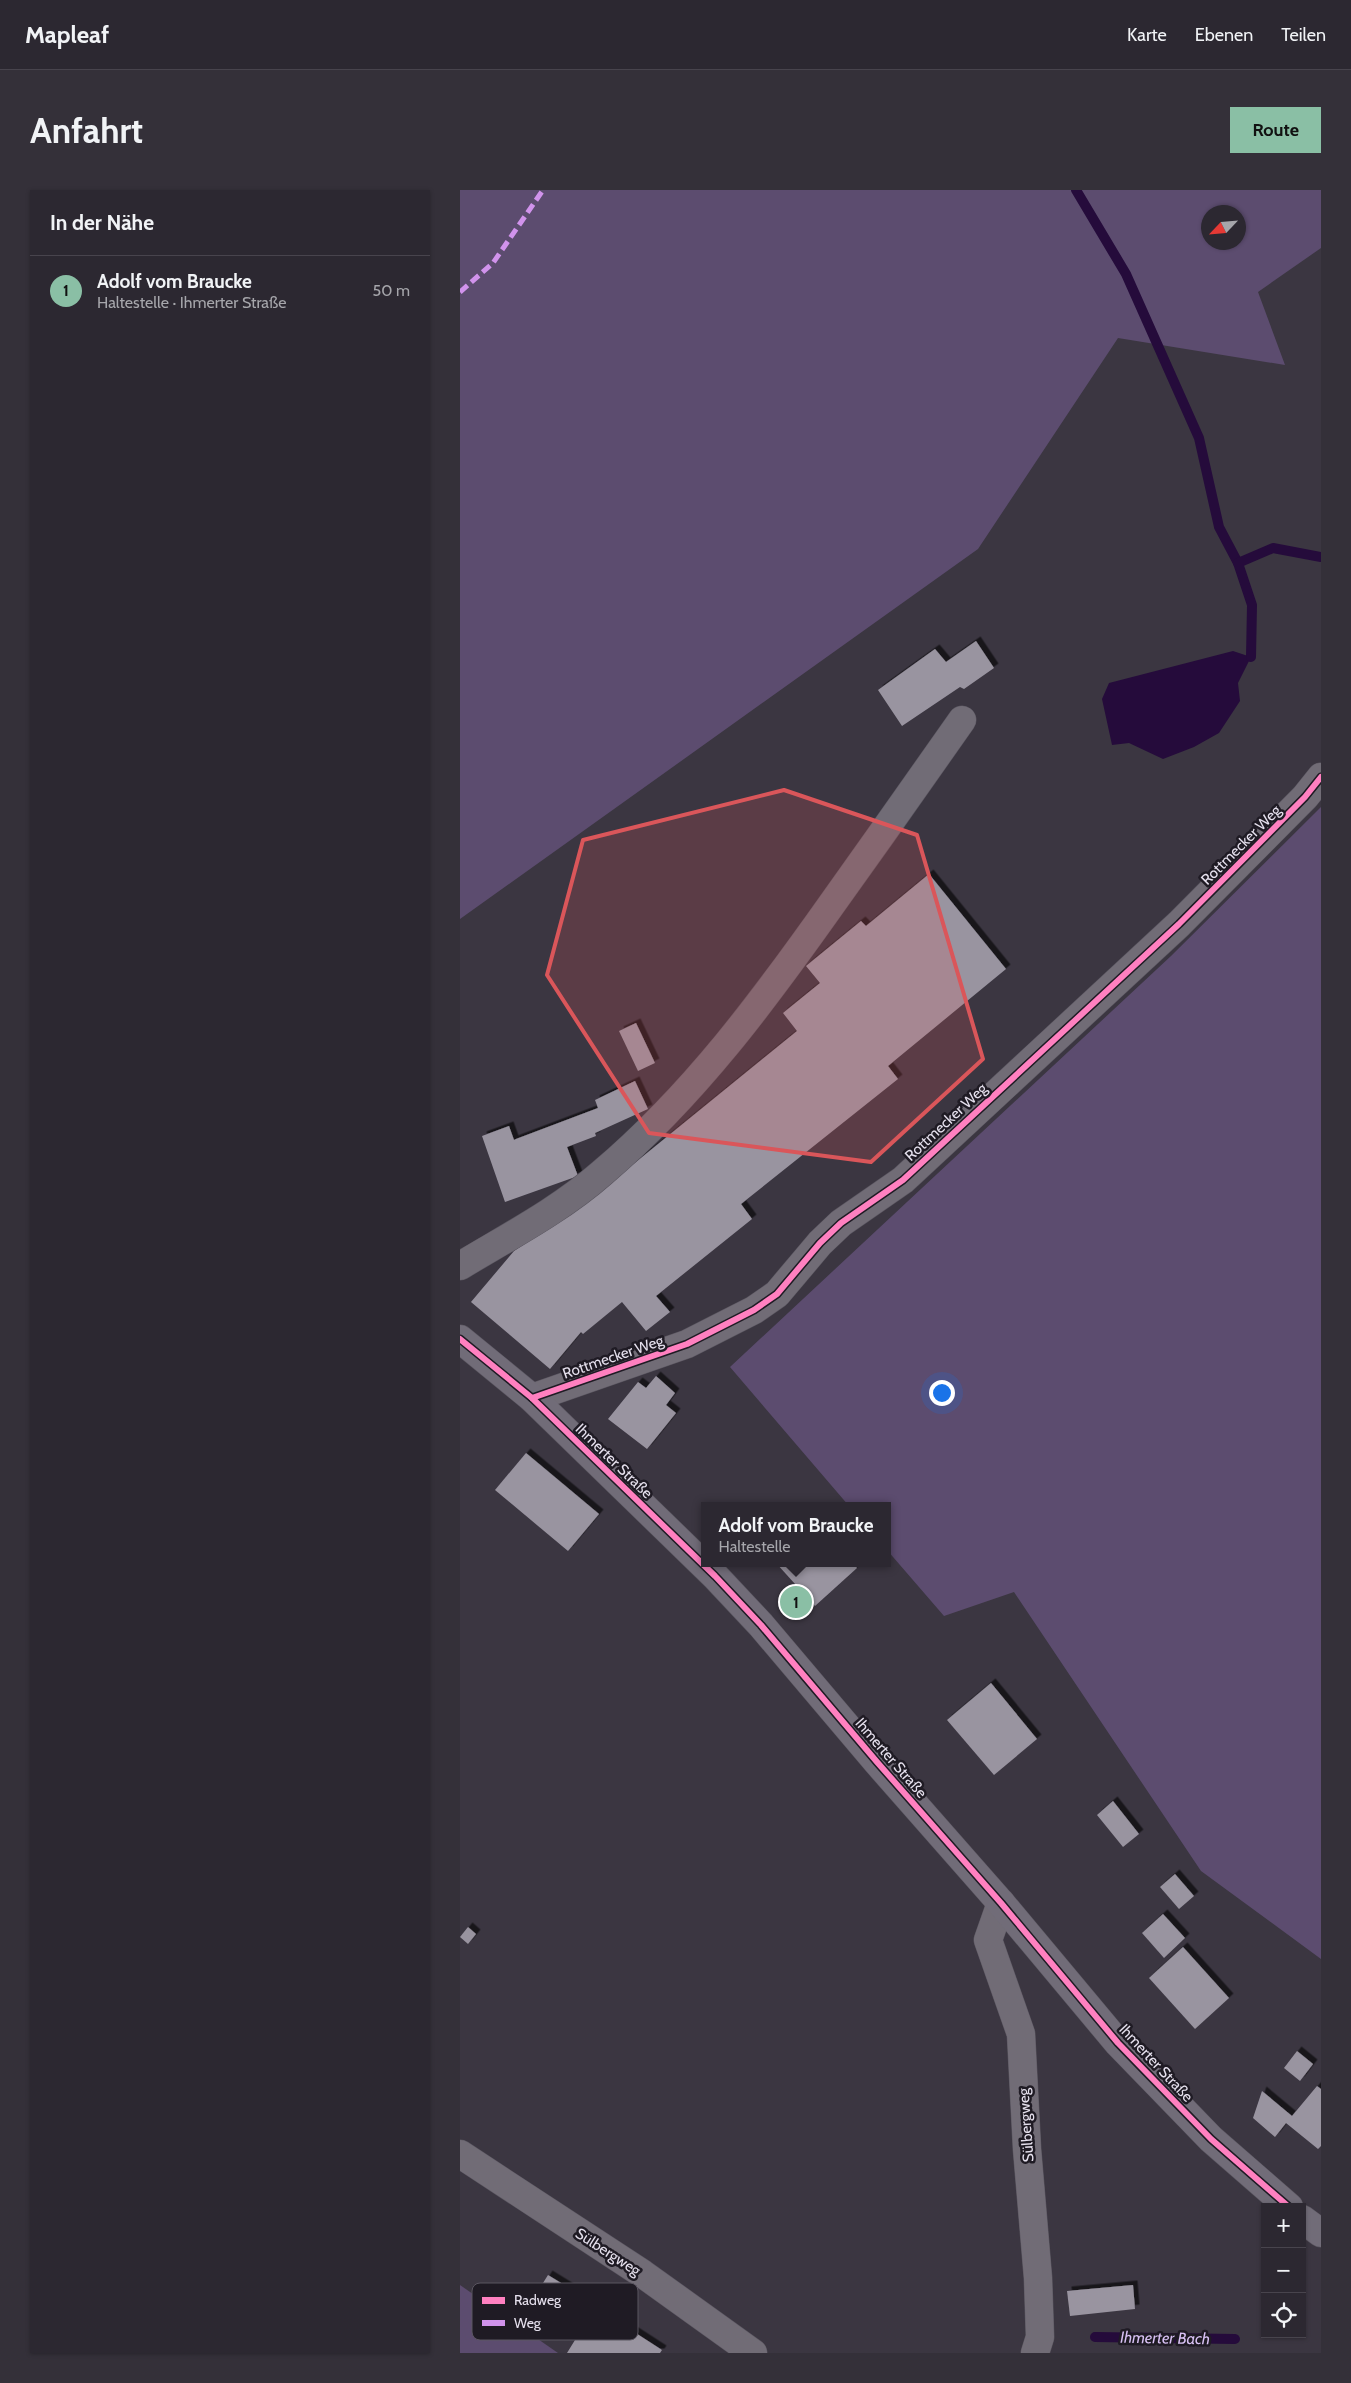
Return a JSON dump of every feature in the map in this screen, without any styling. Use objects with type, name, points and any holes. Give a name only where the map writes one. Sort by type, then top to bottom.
[{"type":"main road","name":"Ihmerter Straße","points":[[460,1339],[532,1398],[701,1562]]},
{"type":"main road","name":"Ihmerter Straße","points":[[706,1567],[761,1625],[877,1762],[1001,1902],[1118,2043],[1211,2139],[1284,2203]]},
{"type":"main road","points":[[1306,2222],[1321,2234]]},
{"type":"street","points":[[460,1266],[551,1210],[600,1175],[683,1097],[731,1040],[804,943],[962,720]]},
{"type":"street","name":"Rottmecker Weg","points":[[532,1398],[687,1344],[754,1310],[777,1294],[820,1243],[842,1223],[903,1180],[1179,924],[1305,797],[1321,777]]},
{"type":"street","name":"Sülbergweg","points":[[1001,1902],[988,1940],[1021,2034],[1027,2149],[1038,2278],[1040,2337],[1035,2353]]},
{"type":"street","name":"Sülbergweg","points":[[460,2154],[643,2274],[753,2353]]},
{"type":"highlighted area","points":[[784,790],[917,835],[983,1059],[871,1162],[649,1133],[547,975],[583,840]]},
{"type":"shaded area","points":[[460,190],[1321,190],[1321,248],[1258,292],[1285,365],[1118,338],[978,549],[460,919]]},
{"type":"shaded area","points":[[1233,651],[1251,657],[1238,683],[1240,701],[1219,733],[1194,747],[1163,759],[1129,743],[1112,745],[1102,699],[1109,683]]},
{"type":"shaded area","points":[[1321,807],[1321,1959],[1201,1871],[1014,1592],[944,1616],[891,1555],[891,1502],[846,1502],[730,1367],[1171,956]]},
{"type":"shaded area","points":[[460,2285],[472,2293],[472,2340],[539,2340],[558,2353],[460,2353]]},
{"type":"building","points":[[976,641],[994,668],[964,689],[960,687],[902,726],[878,690],[935,649],[946,662]]},
{"type":"building","points":[[929,874],[1006,969],[888,1066],[898,1079],[741,1204],[752,1219],[656,1296],[670,1312],[646,1331],[622,1302],[583,1334],[581,1332],[550,1369],[471,1302],[514,1251],[588,1201],[797,1031],[783,1013],[820,983],[806,966],[861,921],[866,926]]},
{"type":"building","points":[[636,1023],[655,1063],[638,1071],[619,1031]]},
{"type":"building","points":[[635,1081],[648,1109],[595,1133],[596,1136],[567,1147],[578,1176],[505,1202],[482,1136],[509,1126],[514,1140],[598,1108],[595,1100]]},
{"type":"building","points":[[656,1376],[675,1393],[666,1405],[676,1413],[647,1449],[608,1419],[638,1382],[646,1388]]},
{"type":"building","points":[[526,1453],[599,1514],[568,1551],[495,1490]]},
{"type":"building","points":[[780,1567],[856,1567],[857,1568],[815,1606]]},
{"type":"building","points":[[991,1683],[1037,1739],[994,1775],[947,1720]]},
{"type":"building","points":[[1113,1801],[1139,1834],[1123,1847],[1097,1815]]},
{"type":"building","points":[[1175,1874],[1194,1896],[1179,1909],[1160,1887]]},
{"type":"building","points":[[1163,1914],[1185,1938],[1164,1958],[1142,1933]]},
{"type":"building","points":[[468,1927],[476,1934],[468,1944],[460,1937]]},
{"type":"building","points":[[1183,1947],[1229,1998],[1195,2029],[1149,1978]]},
{"type":"building","points":[[1297,2051],[1313,2064],[1300,2081],[1284,2068]]},
{"type":"building","points":[[1317,2086],[1321,2089],[1321,2146],[1318,2149],[1286,2123],[1275,2137],[1253,2118],[1262,2091],[1292,2116]]},
{"type":"building","points":[[548,2275],[561,2283],[543,2283]]},
{"type":"building","points":[[1133,2285],[1135,2309],[1070,2316],[1067,2291]]},
{"type":"building","points":[[638,2335],[662,2350],[660,2353],[567,2353],[575,2340],[638,2340]]},
{"type":"waterway","points":[[1076,190],[1126,274],[1199,438],[1219,527],[1238,563]]},
{"type":"waterway","points":[[1251,657],[1252,605],[1238,563],[1273,548],[1321,557]]},
{"type":"waterway","name":"Ihmerter Bach","points":[[1095,2337],[1235,2339]]},
{"type":"marked path","points":[[460,292],[493,263],[543,190]]},
{"type":"cycle path","points":[[532,1398],[687,1344],[754,1310],[777,1294],[820,1243],[841,1223],[903,1180],[1179,924],[1305,797],[1321,777]]},
{"type":"cycle path","points":[[460,1339],[532,1398],[701,1562]]},
{"type":"cycle path","points":[[706,1567],[761,1625],[877,1762],[1001,1903],[1118,2043],[1211,2139],[1284,2203]]},
{"type":"place","name":"Adolf vom Braucke","points":[[796,1602]]}]
